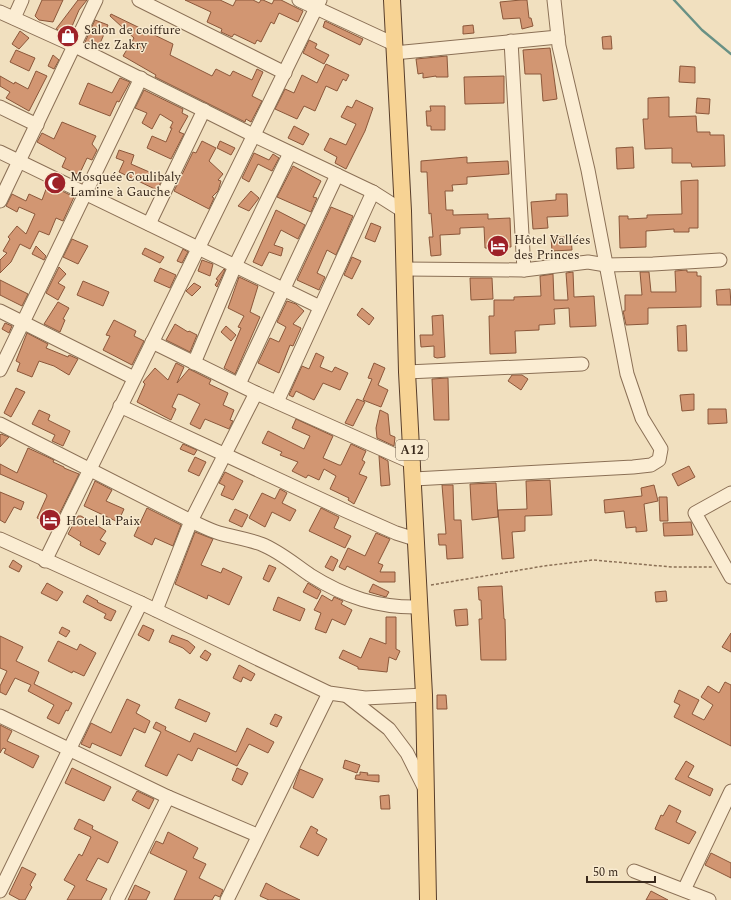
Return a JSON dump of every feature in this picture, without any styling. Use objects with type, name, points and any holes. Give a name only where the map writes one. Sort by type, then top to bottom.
[{"type":"main road","name":"A12","points":[[392,0],[404,211],[407,372],[414,480],[415,539],[419,587],[424,695],[428,900]]},
{"type":"street","points":[[14,18],[22,0]]},
{"type":"street","points":[[0,201],[96,0]]},
{"type":"street","points":[[139,0],[285,73]]},
{"type":"street","points":[[299,0],[318,4],[394,48],[558,37]]},
{"type":"street","points":[[414,480],[633,467],[651,465],[659,460],[661,449],[642,418],[627,374],[588,170],[558,37],[554,0]]},
{"type":"street","points":[[45,560],[318,4]]},
{"type":"street","points":[[0,12],[75,46],[253,135],[373,192],[404,211]]},
{"type":"street","points":[[511,41],[524,270]]},
{"type":"street","points":[[0,370],[140,78]]},
{"type":"street","points":[[0,107],[36,125]]},
{"type":"street","points":[[149,224],[204,110]]},
{"type":"street","points":[[0,152],[320,307]]},
{"type":"street","points":[[194,363],[235,266],[290,153]]},
{"type":"street","points":[[239,384],[282,289],[337,175]]},
{"type":"street","points":[[277,402],[373,192]]},
{"type":"street","points":[[405,269],[524,270],[588,262],[606,264],[720,260]]},
{"type":"street","points":[[0,311],[134,378]]},
{"type":"street","points":[[152,342],[256,393],[413,463]]},
{"type":"street","points":[[407,372],[582,364]]},
{"type":"street","points":[[156,610],[190,521],[226,456],[256,393]]},
{"type":"street","points":[[120,406],[396,533],[415,539]]},
{"type":"street","points":[[0,424],[89,468],[190,521],[217,532],[260,544],[274,550],[328,584],[370,602],[396,607],[420,607]]},
{"type":"street","points":[[728,572],[695,513],[731,493]]},
{"type":"street","points":[[0,539],[156,610],[329,693],[383,698],[424,695]]},
{"type":"street","points":[[0,891],[141,603]]},
{"type":"street","points":[[227,900],[329,693]]},
{"type":"street","points":[[346,695],[389,729],[398,740],[407,753],[426,793]]},
{"type":"street","points":[[0,716],[168,797],[258,835]]},
{"type":"street","points":[[684,890],[731,791]]},
{"type":"street","points":[[117,900],[168,797]]},
{"type":"street","points":[[634,871],[709,900]]},
{"type":"path","points":[[419,587],[544,566],[593,560],[728,572]]},
{"type":"building","points":[[42,0],[63,0],[53,22],[39,20],[35,16]]},
{"type":"building","points":[[78,0],[87,0],[79,10],[70,31],[72,32],[70,35],[56,29]]},
{"type":"building","points":[[185,0],[220,0],[233,6],[236,0],[253,0],[259,3],[263,0],[272,4],[274,0],[281,0],[303,11],[298,22],[279,13],[274,24],[271,22],[261,42],[257,40],[255,44],[234,34],[232,37],[221,32],[222,29],[207,22],[211,12]]},
{"type":"building","points":[[527,0],[529,18],[531,18],[533,26],[522,29],[520,18],[503,19],[500,2]]},
{"type":"building","points":[[111,14],[173,44],[170,55],[212,76],[216,69],[230,76],[233,71],[252,80],[257,69],[263,72],[252,96],[262,101],[251,122],[246,119],[245,122],[155,77],[156,75],[123,56],[134,38],[110,16]]},
{"type":"building","points":[[95,20],[108,25],[98,48],[85,42]]},
{"type":"building","points":[[325,21],[363,39],[360,45],[323,27]]},
{"type":"building","points":[[473,25],[474,33],[463,34],[463,26]]},
{"type":"building","points":[[20,31],[29,38],[19,49],[12,44]]},
{"type":"building","points":[[611,36],[612,49],[603,49],[602,37]]},
{"type":"building","points":[[309,40],[317,44],[315,48],[329,55],[324,64],[303,53]]},
{"type":"building","points":[[550,48],[557,99],[543,101],[541,74],[525,74],[523,50]]},
{"type":"building","points":[[16,50],[35,58],[29,71],[10,62]]},
{"type":"building","points":[[53,55],[59,60],[54,69],[48,66]]},
{"type":"building","points":[[447,56],[448,77],[436,76],[423,78],[423,73],[418,74],[416,59]]},
{"type":"building","points":[[326,64],[349,75],[346,81],[343,79],[337,91],[326,86],[315,111],[304,106],[297,119],[275,109],[285,89],[294,93],[302,75],[317,83]]},
{"type":"building","points":[[680,66],[695,67],[695,83],[679,82]]},
{"type":"building","points":[[36,71],[47,76],[29,111],[6,98],[10,92],[0,86],[0,76],[14,84],[15,82],[28,89]]},
{"type":"building","points":[[504,76],[504,103],[465,104],[464,77]]},
{"type":"building","points":[[120,78],[130,82],[119,102],[117,101],[110,116],[79,104],[88,83],[112,93]]},
{"type":"building","points":[[144,90],[183,109],[182,113],[188,116],[179,132],[184,134],[171,159],[147,148],[152,136],[166,142],[173,122],[160,114],[152,129],[142,123],[147,113],[135,108]]},
{"type":"building","points":[[669,97],[669,117],[696,116],[697,132],[710,132],[710,135],[724,135],[725,166],[692,167],[691,163],[672,163],[672,148],[645,149],[643,119],[648,119],[648,98]]},
{"type":"building","points":[[697,98],[710,99],[709,114],[696,113]]},
{"type":"building","points":[[356,100],[373,108],[365,131],[346,169],[335,163],[337,157],[324,150],[330,138],[346,145],[356,124],[341,117],[347,106],[352,108]]},
{"type":"building","points":[[430,106],[445,106],[445,130],[431,130],[431,126],[427,126],[426,111],[431,111]]},
{"type":"building","points":[[62,122],[96,136],[92,144],[97,150],[92,160],[87,158],[79,175],[62,167],[66,158],[37,142],[42,133],[54,139]]},
{"type":"building","points":[[294,126],[309,134],[303,145],[288,138]]},
{"type":"building","points":[[202,141],[216,148],[209,161],[223,174],[218,180],[221,181],[218,191],[212,197],[214,198],[209,209],[174,191],[193,152],[196,153]]},
{"type":"building","points":[[220,141],[235,148],[231,155],[217,148]]},
{"type":"building","points":[[633,147],[634,168],[617,169],[616,148]]},
{"type":"building","points":[[119,150],[134,155],[131,164],[163,178],[157,190],[119,172],[124,161],[116,158]]},
{"type":"building","points":[[254,153],[269,160],[273,154],[279,158],[272,171],[258,164],[249,182],[242,178]]},
{"type":"building","points":[[467,157],[467,163],[508,161],[509,174],[467,177],[467,184],[452,185],[453,191],[445,191],[446,210],[453,210],[453,215],[488,214],[488,219],[510,218],[511,247],[503,247],[503,249],[485,248],[484,227],[460,228],[460,234],[440,235],[441,255],[431,256],[429,237],[433,237],[431,213],[429,214],[427,172],[421,172],[421,161]]},
{"type":"building","points":[[293,166],[321,181],[313,197],[317,198],[311,212],[277,197]]},
{"type":"building","points":[[698,180],[698,228],[689,228],[689,232],[674,232],[674,229],[646,231],[646,247],[620,248],[619,216],[628,216],[628,219],[647,218],[647,215],[682,214],[681,181]]},
{"type":"building","points":[[48,184],[74,197],[63,221],[56,218],[49,235],[39,231],[30,249],[20,244],[11,262],[0,273],[0,260],[7,253],[3,251],[10,239],[8,237],[17,226],[26,234],[35,214],[19,207],[17,212],[6,206],[12,194],[26,201],[29,194],[42,200]]},
{"type":"building","points":[[251,191],[259,198],[249,211],[238,206]]},
{"type":"building","points":[[556,194],[567,194],[568,216],[547,217],[548,228],[533,229],[531,202],[556,200]]},
{"type":"building","points":[[331,207],[353,216],[336,255],[327,250],[317,273],[325,277],[319,290],[297,280]]},
{"type":"building","points":[[276,210],[305,225],[298,239],[281,230],[274,245],[283,248],[281,256],[269,252],[262,266],[253,262]]},
{"type":"building","points":[[371,223],[381,227],[375,242],[365,238]]},
{"type":"building","points":[[551,237],[571,237],[572,250],[552,251]]},
{"type":"building","points":[[72,239],[88,246],[78,264],[63,257]]},
{"type":"building","points":[[36,246],[46,256],[44,260],[32,254]]},
{"type":"building","points":[[145,248],[164,257],[160,263],[142,254]]},
{"type":"building","points":[[183,249],[188,252],[182,263],[177,261]]},
{"type":"building","points":[[352,257],[361,261],[352,279],[344,275]]},
{"type":"building","points":[[202,260],[213,264],[210,276],[198,271]]},
{"type":"building","points":[[59,267],[66,274],[58,283],[65,287],[58,300],[46,293]]},
{"type":"building","points":[[160,268],[176,275],[170,288],[154,281]]},
{"type":"building","points":[[224,269],[225,270],[217,287],[215,285],[218,280],[216,279]]},
{"type":"building","points":[[687,270],[687,272],[697,272],[697,276],[701,276],[701,307],[648,308],[648,324],[626,325],[623,311],[625,311],[625,295],[642,295],[640,272],[649,272],[651,292],[676,292],[675,271]]},
{"type":"building","points":[[573,272],[574,297],[594,296],[596,326],[570,327],[569,308],[554,309],[555,324],[539,325],[539,330],[515,331],[516,353],[490,354],[489,316],[494,316],[494,300],[514,300],[514,297],[541,296],[540,276],[553,274],[554,300],[568,300],[566,273]]},
{"type":"building","points":[[239,277],[258,286],[250,312],[260,317],[235,374],[224,368],[241,328],[238,327],[244,316],[228,308]]},
{"type":"building","points":[[470,278],[492,278],[493,299],[471,300]]},
{"type":"building","points":[[0,280],[28,294],[22,306],[0,295]]},
{"type":"building","points":[[83,281],[109,292],[103,306],[77,295]]},
{"type":"building","points":[[194,283],[201,287],[192,296],[186,291]]},
{"type":"building","points":[[730,289],[731,305],[717,305],[716,290]]},
{"type":"building","points":[[287,301],[296,304],[304,311],[293,324],[301,328],[293,346],[290,345],[279,373],[258,363],[270,338],[279,342],[286,327],[277,322]]},
{"type":"building","points":[[58,302],[69,308],[63,319],[65,320],[60,332],[44,324]]},
{"type":"building","points":[[362,308],[374,318],[369,325],[357,315]]},
{"type":"building","points":[[443,315],[445,357],[437,358],[434,357],[434,346],[421,347],[420,335],[433,335],[432,316]]},
{"type":"building","points":[[114,320],[136,331],[134,336],[144,341],[132,365],[103,350],[110,336],[106,335]]},
{"type":"building","points":[[5,323],[12,326],[9,333],[2,329]]},
{"type":"building","points":[[175,324],[188,332],[189,331],[197,335],[190,352],[166,340]]},
{"type":"building","points":[[686,325],[687,351],[678,351],[677,326]]},
{"type":"building","points":[[226,326],[236,335],[231,341],[221,332]]},
{"type":"building","points":[[27,333],[48,344],[46,348],[68,357],[69,355],[78,359],[69,375],[54,366],[39,361],[32,377],[17,371],[20,363],[16,361]]},
{"type":"building","points":[[316,353],[324,357],[320,367],[332,372],[335,367],[348,373],[340,390],[323,383],[314,400],[296,391],[293,397],[289,395],[302,366],[309,369]]},
{"type":"building","points":[[176,363],[184,367],[177,383],[189,369],[211,380],[209,384],[228,393],[223,405],[234,410],[230,420],[233,421],[229,429],[205,419],[200,429],[190,424],[200,404],[182,395],[178,394],[172,407],[176,409],[171,420],[137,402],[145,384],[143,382],[155,368],[168,380]]},
{"type":"building","points":[[374,363],[385,368],[378,385],[388,390],[381,407],[363,400],[372,379],[368,378]]},
{"type":"building","points":[[512,375],[522,375],[528,379],[521,390],[508,381]]},
{"type":"building","points":[[448,378],[449,420],[434,420],[432,379]]},
{"type":"building","points":[[16,388],[25,392],[11,417],[4,413]]},
{"type":"building","points":[[694,394],[694,410],[682,411],[680,395]]},
{"type":"building","points":[[357,399],[365,402],[353,426],[345,423]]},
{"type":"building","points":[[708,409],[726,409],[727,423],[708,424]]},
{"type":"building","points":[[39,410],[50,415],[48,420],[70,431],[63,446],[52,441],[55,435],[32,424]]},
{"type":"building","points":[[380,410],[388,414],[390,435],[395,437],[394,446],[377,438],[376,428]]},
{"type":"building","points":[[296,419],[333,436],[323,458],[341,465],[351,444],[366,451],[362,460],[365,462],[359,474],[367,477],[354,504],[348,500],[349,498],[330,489],[336,476],[324,469],[319,480],[308,475],[306,478],[292,471],[298,462],[280,455],[282,452],[262,443],[268,431],[304,449],[310,436],[292,428]]},
{"type":"building","points":[[0,435],[9,437],[0,447]]},
{"type":"building","points":[[183,444],[197,450],[194,455],[180,449]]},
{"type":"building","points":[[28,448],[54,460],[53,462],[64,468],[79,474],[54,525],[37,518],[47,496],[46,494],[0,474],[0,464],[17,473]]},
{"type":"building","points":[[379,456],[388,461],[390,485],[381,486]]},
{"type":"building","points":[[195,457],[206,462],[199,476],[188,471]]},
{"type":"building","points":[[689,466],[695,477],[678,486],[672,474]]},
{"type":"building","points":[[225,472],[243,481],[233,500],[221,495],[225,486],[219,483]]},
{"type":"building","points":[[550,480],[552,515],[525,516],[525,531],[512,532],[514,558],[502,559],[498,510],[527,509],[526,481]]},
{"type":"building","points":[[95,481],[112,490],[106,501],[124,509],[118,522],[84,506]]},
{"type":"building","points":[[496,483],[498,517],[472,520],[470,484]]},
{"type":"building","points":[[442,485],[453,485],[454,520],[461,520],[463,558],[447,559],[446,545],[439,545],[438,534],[446,534]]},
{"type":"building","points":[[654,485],[658,501],[644,504],[647,531],[636,532],[636,527],[626,528],[624,511],[605,513],[604,500],[642,496],[641,488]]},
{"type":"building","points":[[280,489],[287,493],[282,503],[296,510],[290,521],[272,512],[265,527],[249,518],[262,493],[275,499]]},
{"type":"building","points":[[0,492],[24,502],[21,510],[14,507],[5,523],[0,520]]},
{"type":"building","points":[[659,497],[667,497],[668,521],[660,521]]},
{"type":"building","points":[[147,508],[181,525],[173,546],[155,538],[152,545],[134,536]]},
{"type":"building","points":[[321,508],[339,517],[334,528],[351,536],[345,548],[309,531]]},
{"type":"building","points":[[235,509],[248,515],[242,527],[229,521]]},
{"type":"building","points":[[78,516],[81,516],[106,531],[100,540],[106,543],[99,555],[80,545],[81,542],[68,534]]},
{"type":"building","points":[[691,522],[693,535],[664,536],[663,523]]},
{"type":"building","points":[[195,532],[213,539],[201,565],[221,573],[223,568],[242,577],[229,605],[208,595],[207,599],[175,584]]},
{"type":"building","points":[[376,533],[390,539],[378,563],[383,565],[380,572],[395,572],[395,582],[379,582],[347,566],[345,570],[339,567],[348,548],[365,556]]},
{"type":"building","points":[[331,556],[338,560],[333,571],[325,567]]},
{"type":"building","points":[[13,560],[22,566],[19,572],[9,567]]},
{"type":"building","points":[[269,565],[276,568],[269,582],[263,579]]},
{"type":"building","points":[[47,583],[63,592],[57,601],[41,593]]},
{"type":"building","points":[[308,583],[321,591],[317,599],[303,592]]},
{"type":"building","points":[[373,584],[389,592],[386,597],[369,592]]},
{"type":"building","points":[[502,586],[505,619],[506,660],[481,660],[479,619],[482,619],[481,600],[479,600],[478,587]]},
{"type":"building","points":[[666,591],[667,601],[656,602],[655,592]]},
{"type":"building","points":[[87,595],[98,601],[97,602],[116,611],[111,621],[104,618],[106,614],[83,602]]},
{"type":"building","points":[[322,595],[332,601],[334,597],[343,601],[341,604],[352,610],[345,625],[332,619],[326,633],[315,629],[321,613],[314,610]]},
{"type":"building","points":[[278,597],[305,609],[300,621],[273,610]]},
{"type":"building","points":[[467,609],[468,625],[456,626],[454,610]]},
{"type":"building","points":[[386,617],[396,617],[396,649],[400,651],[396,660],[389,657],[387,672],[358,669],[358,667],[339,658],[343,650],[361,658],[370,638],[386,644]]},
{"type":"building","points":[[143,625],[154,630],[149,641],[138,635]]},
{"type":"building","points":[[62,627],[70,631],[66,637],[59,633]]},
{"type":"building","points":[[731,633],[731,652],[722,647]]},
{"type":"building","points":[[172,635],[188,641],[195,647],[190,654],[183,648],[169,642]]},
{"type":"building","points":[[0,636],[23,647],[16,661],[39,672],[34,684],[72,703],[68,711],[66,710],[59,724],[47,718],[54,705],[28,691],[31,685],[15,678],[6,695],[0,692],[0,686],[7,671],[0,668]]},
{"type":"building","points":[[58,641],[77,650],[80,644],[96,653],[84,676],[73,671],[72,673],[48,661]]},
{"type":"building","points":[[205,650],[211,654],[207,661],[200,657]]},
{"type":"building","points":[[239,665],[255,674],[251,681],[243,677],[241,682],[233,678]]},
{"type":"building","points":[[725,682],[731,685],[731,746],[674,717],[680,705],[674,702],[679,690],[699,700],[692,714],[704,720],[713,705],[701,697],[708,686],[719,693]]},
{"type":"building","points":[[437,695],[446,695],[447,709],[437,709]]},
{"type":"building","points":[[127,699],[140,705],[136,713],[150,721],[145,733],[134,728],[121,756],[92,743],[90,748],[81,744],[91,723],[111,733]]},
{"type":"building","points":[[179,699],[210,713],[206,722],[175,708]]},
{"type":"building","points":[[275,714],[282,717],[277,727],[270,724]]},
{"type":"building","points":[[156,722],[166,727],[165,730],[190,742],[194,733],[236,752],[247,728],[274,742],[268,753],[249,744],[237,766],[198,748],[192,761],[178,754],[167,776],[145,766],[161,732],[153,728]]},
{"type":"building","points":[[0,725],[12,731],[7,741],[39,756],[33,768],[4,753],[6,749],[3,748],[0,753]]},
{"type":"building","points":[[345,760],[360,765],[357,773],[343,768]]},
{"type":"building","points":[[686,761],[694,766],[688,777],[713,789],[710,796],[675,779]]},
{"type":"building","points":[[72,768],[111,787],[104,801],[65,783]]},
{"type":"building","points":[[237,768],[248,773],[242,785],[232,780]]},
{"type":"building","points":[[300,769],[323,779],[313,798],[293,788]]},
{"type":"building","points":[[360,772],[368,773],[367,775],[379,775],[379,782],[355,779],[356,775],[360,775]]},
{"type":"building","points":[[137,791],[154,799],[149,809],[132,800]]},
{"type":"building","points":[[389,795],[390,809],[381,809],[380,796]]},
{"type":"building","points":[[669,805],[681,811],[676,822],[696,832],[689,844],[655,829],[661,815],[663,816]]},
{"type":"building","points":[[79,819],[93,826],[92,829],[118,842],[108,863],[98,858],[86,880],[107,889],[101,900],[67,900],[75,886],[64,880],[79,854],[82,856],[91,837],[74,829]]},
{"type":"building","points":[[311,826],[318,830],[316,833],[327,839],[318,856],[300,847]]},
{"type":"building","points":[[168,832],[198,848],[193,858],[206,864],[199,878],[223,890],[220,897],[215,895],[212,900],[174,900],[187,871],[150,853],[156,841],[163,844]]},
{"type":"building","points":[[711,853],[731,863],[731,878],[705,865]]},
{"type":"building","points":[[22,867],[36,874],[30,885],[32,887],[25,900],[20,900],[9,894]]},
{"type":"building","points":[[266,883],[300,900],[269,900],[260,896]]},
{"type":"building","points":[[135,885],[150,892],[146,900],[128,900]]},
{"type":"building","points":[[651,891],[668,900],[646,900]]},
{"type":"waterway","points":[[674,0],[702,30],[731,54]]},
{"type":"place","name":"Salon de coiffure chez Zakry","points":[[68,36]]},
{"type":"place","name":"Mosquée Coulibaly Lamine à Gauche","points":[[55,183]]},
{"type":"place","name":"Hôtel Vallées des Princes","points":[[498,246]]},
{"type":"place","name":"Hotel la Paix","points":[[50,520]]}]
